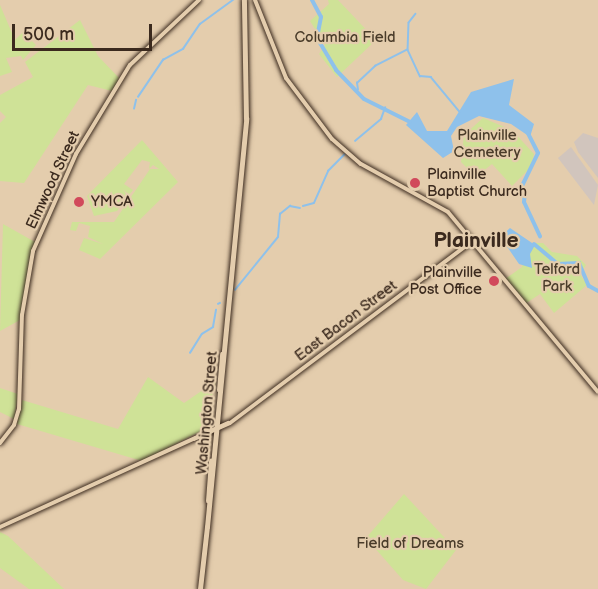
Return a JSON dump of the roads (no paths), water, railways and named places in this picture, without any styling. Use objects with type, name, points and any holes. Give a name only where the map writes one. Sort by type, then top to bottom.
[{"type":"main road","name":"Elmwood Street","points":[[0,443],[17,417],[30,262],[76,154],[130,65],[199,0]]},
{"type":"main road","name":"Washington Street","points":[[200,589],[247,104],[243,0]]},
{"type":"main road","points":[[255,0],[282,72],[307,107],[350,156],[444,209],[598,392]]},
{"type":"main road","name":"East Bacon Street","points":[[1,526],[234,420],[472,241]]},
{"type":"water","points":[[514,79],[509,105],[534,124],[530,137],[511,124],[479,116],[457,127],[451,136],[454,151],[443,158],[406,125],[417,112],[427,131],[447,131],[471,92]]},
{"type":"water","points":[[510,228],[535,245],[530,254],[532,268],[519,264],[508,248],[495,242]]},
{"type":"waterway","points":[[138,97],[163,60],[183,49],[200,24],[233,0]]},
{"type":"waterway","points":[[312,0],[321,17],[317,38],[336,70],[364,99],[410,122]]},
{"type":"waterway","points":[[416,14],[409,23],[408,50],[420,76],[431,77],[460,112]]},
{"type":"waterway","points":[[358,90],[357,83],[375,66],[407,50]]},
{"type":"waterway","points":[[134,109],[136,100]]},
{"type":"waterway","points":[[355,141],[381,119],[385,108]]},
{"type":"waterway","points":[[521,188],[538,153],[528,133]]},
{"type":"waterway","points":[[303,206],[314,203],[328,171],[344,155]]},
{"type":"waterway","points":[[525,191],[524,202],[540,236]]},
{"type":"waterway","points":[[235,290],[278,237],[280,214],[290,206],[300,208]]},
{"type":"waterway","points":[[534,244],[558,264],[579,263],[589,286],[598,291]]},
{"type":"waterway","points":[[190,353],[202,334],[213,327],[216,310]]},
{"type":"place","name":"Plainville Baptist Church","points":[[415,183]]},
{"type":"place","name":"YMCA","points":[[79,202]]},
{"type":"place","name":"Plainville Post Office","points":[[494,281]]},
{"type":"district","name":"Plainville","points":[[476,241]]},
{"type":"park label","name":"Columbia Field","points":[[345,38]]},
{"type":"park label","name":"Plainville Cemetery","points":[[487,144]]},
{"type":"park label","name":"Telford Park","points":[[557,278]]},
{"type":"park label","name":"Field of Dreams","points":[[410,544]]}]
